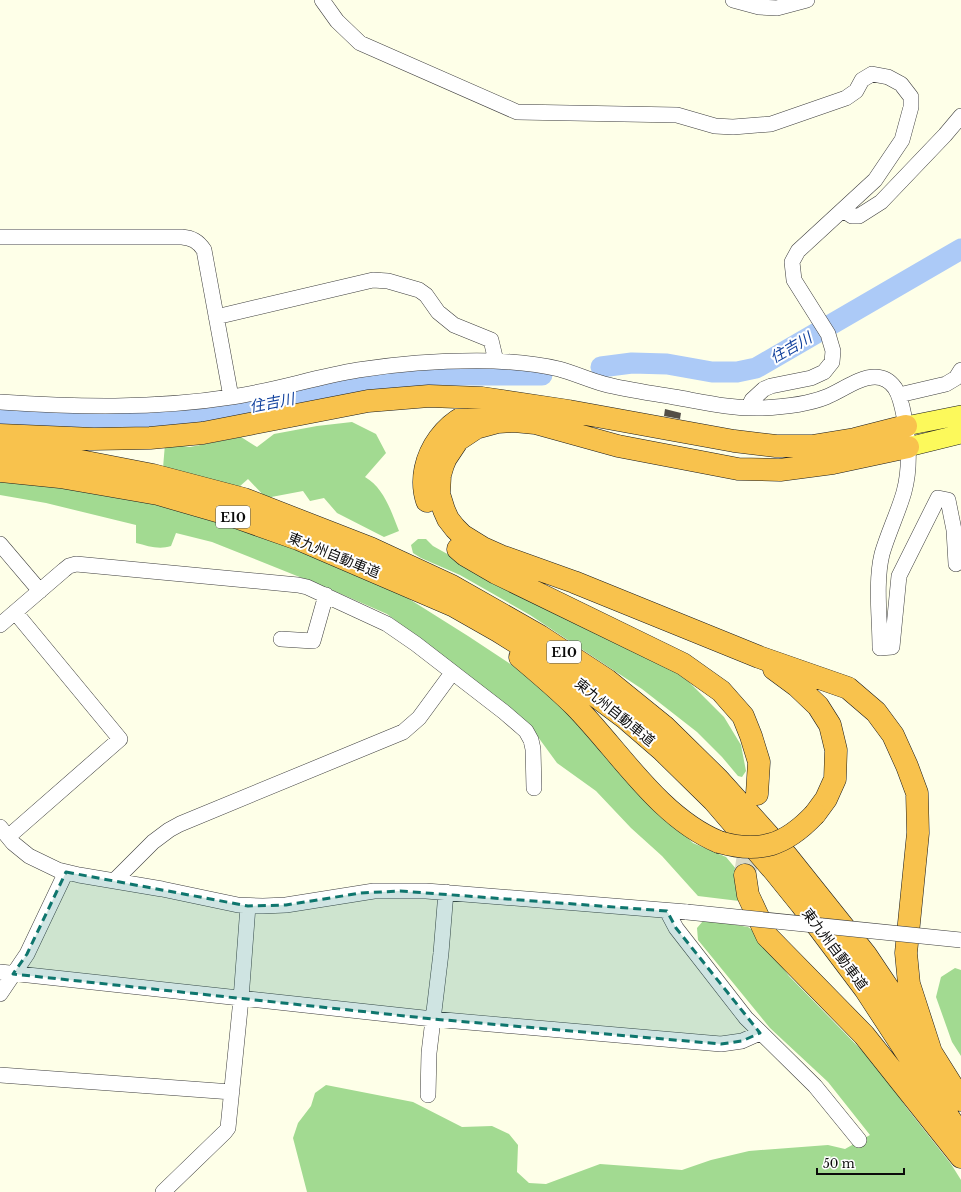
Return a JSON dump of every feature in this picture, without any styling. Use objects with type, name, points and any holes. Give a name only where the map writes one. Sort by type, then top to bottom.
[{"type":"highway","points":[[0,434],[94,439],[150,438],[196,434],[368,401],[429,396],[482,398],[776,446],[812,446],[855,439],[907,436]]},
{"type":"highway","points":[[569,411],[487,408],[464,416],[446,429],[431,450],[424,471],[425,495],[434,525],[465,555],[496,572],[683,664],[721,691],[743,716],[751,736],[759,762],[758,794]]},
{"type":"highway","points":[[907,436],[833,463],[780,470],[738,468],[618,446],[535,423],[514,421],[498,422],[476,428],[458,440],[446,458],[440,476],[439,494],[448,519],[462,535],[473,543],[501,556],[574,582],[759,657],[848,688],[876,712],[893,735],[917,793],[918,833],[906,953],[909,984],[931,1052]]},
{"type":"highway","name":"東九州自動車道","points":[[0,452],[60,457],[153,475],[244,499],[401,562],[452,586],[547,640],[607,680],[665,727],[718,779],[787,856],[862,949],[931,1052],[961,1100]]},
{"type":"highway","name":"東九州自動車道","points":[[0,471],[60,477],[158,494],[226,514],[298,539],[454,606],[534,653],[592,692],[662,750],[714,801],[802,904],[865,989],[961,1136]]},
{"type":"highway","points":[[454,606],[504,644],[575,706],[658,799],[671,811],[695,830],[719,842],[746,847],[768,845],[794,834],[815,814],[826,799],[835,779],[836,750],[830,725],[818,706],[798,686],[759,657]]},
{"type":"highway","points":[[745,875],[748,894],[767,936],[864,1035],[961,1157]]},
{"type":"main road","points":[[907,436],[961,415]]},
{"type":"main road","points":[[907,436],[961,434]]},
{"type":"street","points":[[322,0],[337,21],[360,43],[518,112],[677,116],[715,126],[733,127],[771,124],[846,98],[856,91],[862,80],[872,74],[888,77],[901,84],[911,97],[902,140],[874,180],[798,251],[792,262],[794,280],[824,328],[833,351],[832,362],[824,372],[811,378],[764,389],[752,400],[748,408]]},
{"type":"street","points":[[733,0],[759,7],[777,8],[807,0]]},
{"type":"street","points":[[843,210],[852,216],[859,216],[880,202],[945,135],[961,116]]},
{"type":"street","points":[[0,237],[191,238],[199,243],[204,250],[231,397]]},
{"type":"street","points":[[216,317],[374,280],[388,281],[419,290],[426,295],[438,312],[454,325],[491,340],[496,361]]},
{"type":"street","points":[[0,402],[51,405],[132,405],[191,402],[231,397],[357,370],[438,362],[496,361],[536,365],[560,370],[624,388],[723,406],[748,408],[784,406],[816,401],[864,379],[874,377],[882,378],[894,386],[899,395],[907,436],[907,470],[904,490],[882,554],[879,581],[880,648],[892,647],[899,576],[938,498],[948,500],[954,530],[956,564]]},
{"type":"street","points":[[899,395],[946,384],[956,378],[961,370]]},
{"type":"street","points":[[0,544],[40,591]]},
{"type":"street","points":[[0,625],[69,566],[76,564],[307,587],[386,624],[416,644],[504,712],[526,731],[533,748],[534,788]]},
{"type":"street","points":[[281,639],[313,641],[326,595]]},
{"type":"street","points":[[15,612],[120,739],[4,832],[30,856],[66,872],[248,906],[286,905],[374,891],[446,892],[687,912],[961,940]]},
{"type":"street","points":[[114,881],[153,842],[180,824],[403,732],[419,718],[452,672]]},
{"type":"street","points":[[0,994],[6,973],[27,954],[66,872]]},
{"type":"street","points":[[428,1095],[429,1053],[441,953],[446,892]]},
{"type":"street","points":[[163,1192],[228,1128],[241,998],[248,906]]},
{"type":"street","points":[[667,911],[676,928],[746,1018],[815,1086],[859,1140]]},
{"type":"street","points":[[6,973],[433,1019],[721,1044],[742,1041],[760,1033]]},
{"type":"street","points":[[0,1075],[232,1092]]},
{"type":"highlighted area","points":[[66,872],[248,906],[286,905],[361,893],[400,891],[667,911],[676,928],[760,1033],[742,1041],[721,1044],[433,1019],[13,974],[27,954]]},
{"type":"green space","points":[[352,422],[376,434],[386,453],[365,477],[377,487],[382,494],[390,508],[399,531],[384,537],[337,513],[324,498],[310,501],[303,491],[266,498],[248,479],[239,487],[163,468],[165,444],[190,447],[241,437],[257,447],[274,434],[317,426]]},
{"type":"green space","points":[[0,476],[151,498],[275,541],[398,592],[560,697],[661,812],[693,843],[726,857],[737,870],[739,901],[698,896],[662,856],[631,828],[596,791],[557,763],[530,726],[462,671],[387,614],[332,590],[212,542],[176,533],[171,546],[158,548],[136,543],[136,525],[46,503],[0,495]]},
{"type":"green space","points":[[418,539],[426,539],[433,546],[451,556],[648,654],[688,681],[724,717],[741,745],[746,771],[742,777],[738,776],[722,757],[697,732],[642,689],[530,615],[460,575],[413,553],[411,545]]},
{"type":"green space","points":[[703,921],[713,921],[748,927],[757,933],[789,976],[879,1068],[906,1107],[951,1164],[961,1180],[961,1192],[307,1192],[293,1138],[298,1123],[311,1106],[315,1093],[326,1085],[413,1102],[462,1127],[492,1126],[509,1134],[518,1145],[517,1172],[529,1183],[546,1184],[600,1164],[682,1170],[711,1160],[749,1151],[828,1145],[845,1149],[870,1135],[828,1082],[770,1028],[698,940],[697,928]]},
{"type":"green space","points":[[955,968],[961,970],[961,1056],[952,1042],[936,997],[941,977]]},
{"type":"building","points":[[665,409],[681,413],[680,419],[664,416]]},
{"type":"waterway","name":"住吉川","points":[[601,367],[632,363],[667,364],[712,372],[737,372],[756,368],[961,249]]},
{"type":"waterway","name":"住吉川","points":[[0,415],[130,418],[185,417],[245,408],[319,392],[382,381],[446,375],[542,375]]},
{"type":"tunnel","points":[[745,875],[752,828]]}]
